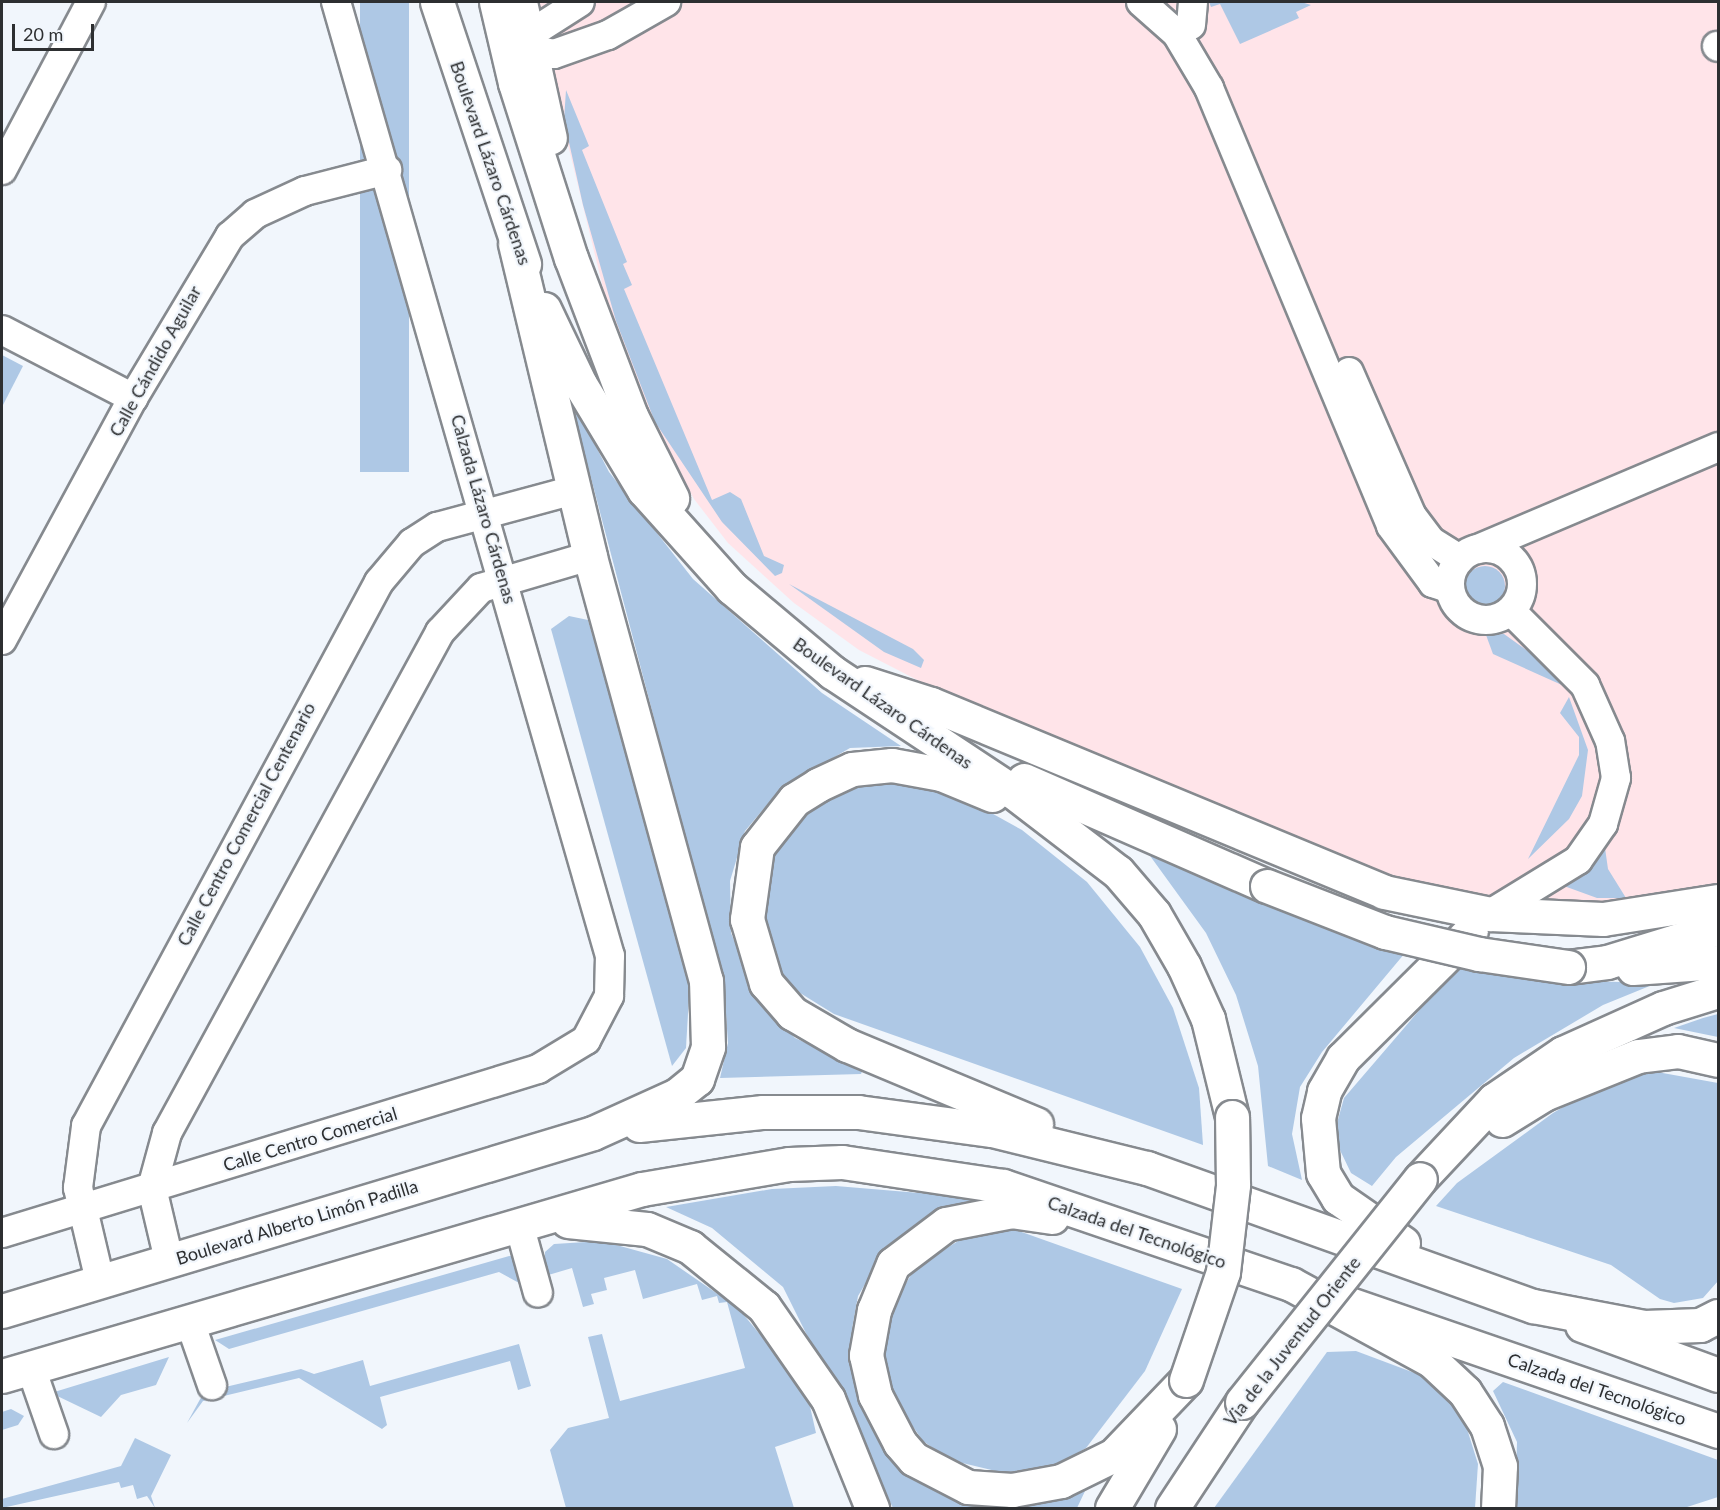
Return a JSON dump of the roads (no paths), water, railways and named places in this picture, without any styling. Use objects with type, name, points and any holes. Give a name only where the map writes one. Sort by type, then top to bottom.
[{"type":"main road","name":"Boulevard Lázaro Cárdenas","points":[[437,2],[515,244],[608,433],[644,490],[732,588],[832,672],[1083,840]]},
{"type":"main road","points":[[496,2],[515,82],[571,258],[631,416],[705,557]]},
{"type":"main road","points":[[520,2],[543,45],[571,258]]},
{"type":"main road","points":[[515,244],[590,556],[706,981],[709,1014],[708,1047],[697,1079],[677,1095],[593,1133]]},
{"type":"main road","points":[[832,672],[941,708],[1384,892],[1490,914],[1603,919],[1719,901]]},
{"type":"main road","points":[[932,739],[1267,886],[1385,932],[1479,954],[1568,967],[1719,962]]},
{"type":"main road","points":[[1112,1509],[1186,1380],[1214,1310],[1223,1272],[1233,1185],[1232,1117],[1208,1019],[1184,966],[1154,914],[1083,840],[941,774],[892,765],[852,769],[794,800],[757,847],[747,919],[754,954],[766,982],[792,1013],[813,1028],[1147,1168],[1472,1284],[1533,1306],[1719,1375]]},
{"type":"main road","points":[[1472,1284],[1368,1223],[1338,1198],[1323,1173],[1316,1143],[1324,1091],[1343,1058],[1490,914]]},
{"type":"main road","points":[[1568,967],[1607,962],[1719,928]]},
{"type":"main road","points":[[1420,1179],[1494,1100],[1563,1053],[1644,1016],[1719,991]]},
{"type":"main road","points":[[1420,1179],[1534,1100],[1588,1073],[1638,1056],[1678,1051],[1719,1060]]},
{"type":"main road","points":[[593,1133],[763,1112],[858,1112],[992,1130],[1147,1168]]},
{"type":"main road","name":"Boulevard Alberto Limón Padilla","points":[[2,1311],[593,1133]]},
{"type":"main road","name":"Calzada del Tecnológico","points":[[529,1225],[642,1189],[720,1174],[842,1162],[1003,1186],[1711,1430]]},
{"type":"main road","name":"Via de la Juventud Oriente","points":[[1172,1509],[1242,1402],[1420,1179]]},
{"type":"main road","points":[[1185,1248],[1012,1211],[946,1224],[893,1264],[874,1310],[866,1355],[875,1395],[900,1443],[948,1480],[983,1490],[1052,1483],[1101,1464],[1139,1434],[1186,1380]]},
{"type":"main road","points":[[16,1372],[529,1225],[597,1221],[647,1229],[690,1246],[729,1274],[764,1307],[828,1399],[872,1509]]},
{"type":"main road","points":[[1291,1284],[1432,1360],[1465,1392],[1497,1456],[1502,1484],[1498,1509]]},
{"type":"main road","points":[[1533,1306],[1644,1327],[1700,1325],[1719,1316]]},
{"type":"main road","points":[[1183,1509],[1242,1402]]},
{"type":"street","points":[[2,170],[91,2]]},
{"type":"street","name":"Calzada Lázaro Cárdenas","points":[[336,2],[387,170],[610,956],[609,996],[602,1018]]},
{"type":"street","points":[[543,45],[580,2]]},
{"type":"street","points":[[543,45],[634,2]]},
{"type":"street","points":[[543,45],[608,35],[666,2]]},
{"type":"street","points":[[1141,2],[1177,34],[1209,88],[1390,526],[1433,583],[1450,589],[1457,606],[1472,618],[1493,620],[1511,611],[1522,591],[1516,546]]},
{"type":"street","points":[[1172,2],[1192,13],[1223,76],[1401,496],[1431,541],[1469,554],[1492,548],[1516,546],[1719,447]]},
{"type":"street","name":"Calle Cándido Aguilar","points":[[2,640],[204,273],[230,236],[255,214],[305,191],[387,170]]},
{"type":"street","points":[[2,330],[133,399]]},
{"type":"street","name":"Calle Centro Comercial Centenario","points":[[100,1281],[82,1209],[78,1164],[86,1126],[379,582],[412,543],[438,527],[485,512],[574,490]]},
{"type":"street","points":[[1450,589],[1469,554]]},
{"type":"street","points":[[169,1260],[152,1188],[180,1108],[440,632],[466,600],[503,577],[590,556]]},
{"type":"street","points":[[1490,914],[1559,875],[1603,824],[1614,792],[1615,763],[1599,710],[1585,685],[1511,611]]},
{"type":"street","name":"Calle Centro Comercial","points":[[2,1233],[538,1069],[567,1056],[602,1018]]},
{"type":"street","points":[[529,1225],[537,1293]]},
{"type":"street","points":[[190,1322],[212,1385]]},
{"type":"street","points":[[16,1372],[54,1434]]}]
